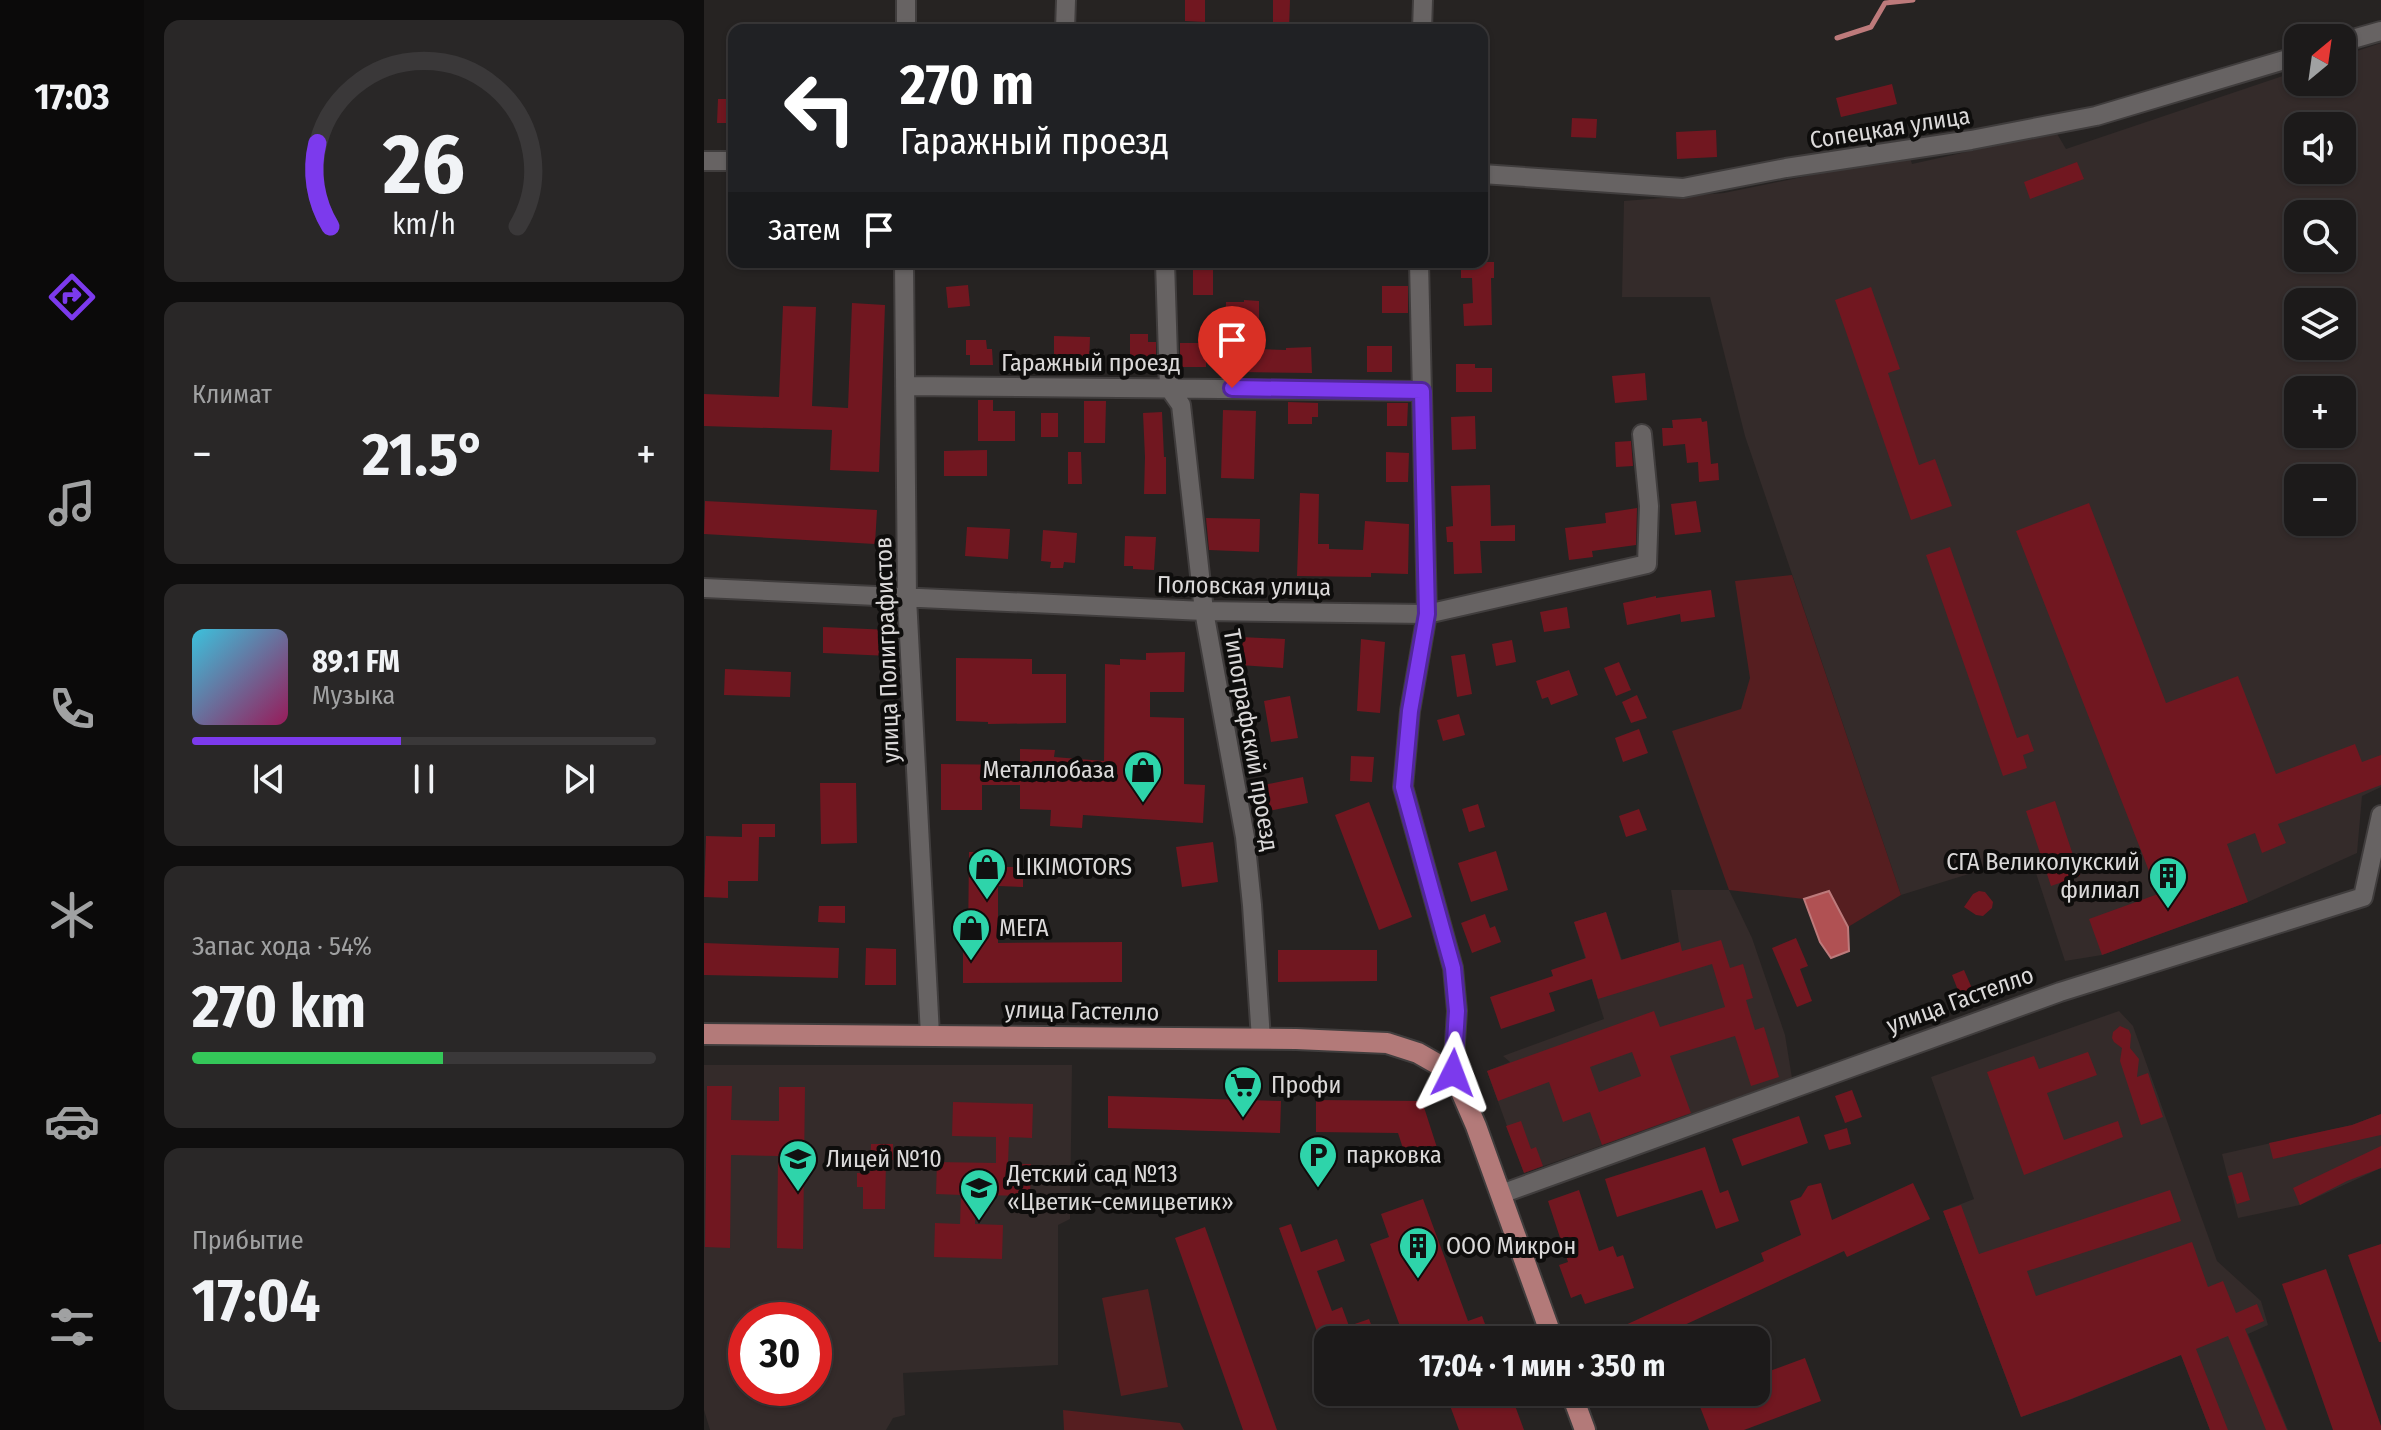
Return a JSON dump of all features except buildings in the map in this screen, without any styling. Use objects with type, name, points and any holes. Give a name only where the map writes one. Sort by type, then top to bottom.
[{"type":"main road","name":"улица Гастелло","points":[[704,1034],[1387,1043],[1418,1053],[1453,1073]]},
{"type":"main road","points":[[1453,1073],[1476,1126],[1548,1326]]},
{"type":"main road","points":[[1576,1406],[1585,1430]]},
{"type":"street","points":[[906,0],[906,24]]},
{"type":"street","points":[[1065,24],[1066,0]]},
{"type":"street","points":[[1422,24],[1423,0]]},
{"type":"street","points":[[2356,38],[2381,31]]},
{"type":"street","name":"Сопецкая улица","points":[[1488,174],[1683,188],[2096,116],[2284,60]]},
{"type":"street","points":[[704,161],[728,161]]},
{"type":"street","name":"улица Полиграфистов","points":[[904,268],[907,598],[930,1035]]},
{"type":"street","name":"Типографский проезд","points":[[1165,268],[1169,388],[1181,405],[1204,611],[1245,837],[1261,1039]]},
{"type":"street","points":[[1419,268],[1427,614],[1410,711],[1403,787],[1453,968],[1457,1011],[1453,1073]]},
{"type":"street","name":"Гаражный проезд","points":[[905,386],[1422,391]]},
{"type":"street","name":"Половская улица","points":[[704,588],[1204,611],[1427,614],[1647,564],[1649,506],[1642,434]]},
{"type":"street","name":"улица Гастелло","points":[[1501,1194],[2060,992],[2363,897],[2381,815]]},
{"type":"shaded area","points":[[2381,43],[2381,787],[2362,796],[2357,853],[2248,902],[2102,955],[2065,961],[2030,855],[1901,895],[1745,436],[1710,297],[1622,297],[1624,201],[1724,193],[1909,155],[1912,164],[2056,132],[2066,149],[2284,76],[2284,96],[2356,96],[2356,51]]},
{"type":"shaded area","points":[[1792,575],[1901,895],[1848,927],[1829,891],[1804,899],[1729,890],[1672,731],[1741,709],[1750,678],[1735,581]]},
{"type":"shaded area","points":[[1671,890],[1729,890],[1752,938],[1785,1035],[1792,1078],[1524,1173],[1487,1071],[1510,1062],[1503,1056],[1604,1019],[1574,922],[1606,912],[1622,960],[1679,942]]},
{"type":"shaded area","points":[[1829,891],[1848,927],[1849,951],[1831,958],[1820,942],[1804,899]]},
{"type":"shaded area","points":[[2119,1011],[2133,1026],[2217,1261],[2261,1301],[2268,1325],[2248,1334],[2288,1430],[2210,1430],[2181,1355],[2021,1417],[1943,1211],[1974,1199],[1931,1077]]},
{"type":"shaded area","points":[[704,1065],[1072,1065],[1070,1219],[1058,1225],[1058,1365],[903,1373],[905,1415],[893,1418],[886,1430],[710,1430],[704,1410]]},
{"type":"shaded area","points":[[2381,1114],[2381,1168],[2300,1205],[2238,1218],[2222,1154],[2352,1125]]},
{"type":"shaded area","points":[[1148,1289],[1168,1387],[1121,1396],[1102,1298]]},
{"type":"shaded area","points":[[1063,1410],[1180,1423],[1184,1430],[1064,1430]]},
{"type":"waterway","points":[[1837,38],[1871,27],[1885,3],[1913,0]]},
{"type":"place","name":"Металлобаза","points":[[1143,804]]},
{"type":"place","name":"LIKIMOTORS","points":[[987,901]]},
{"type":"place","name":"СГА Великолукский филиал","points":[[2168,910]]},
{"type":"place","name":"МЕГА","points":[[971,962]]},
{"type":"place","name":"Профи","points":[[1243,1119]]},
{"type":"place","name":"парковка","points":[[1318,1189]]},
{"type":"place","name":"Лицей №10","points":[[798,1193]]},
{"type":"place","name":"Детский сад №13 «Цветик–семицветик»","points":[[979,1222]]},
{"type":"place","name":"ООО Микрон","points":[[1418,1280]]},
{"type":"route","points":[[1232,388],[1422,391],[1427,614],[1410,711],[1403,787],[1453,968],[1457,1011],[1453,1073]]}]
